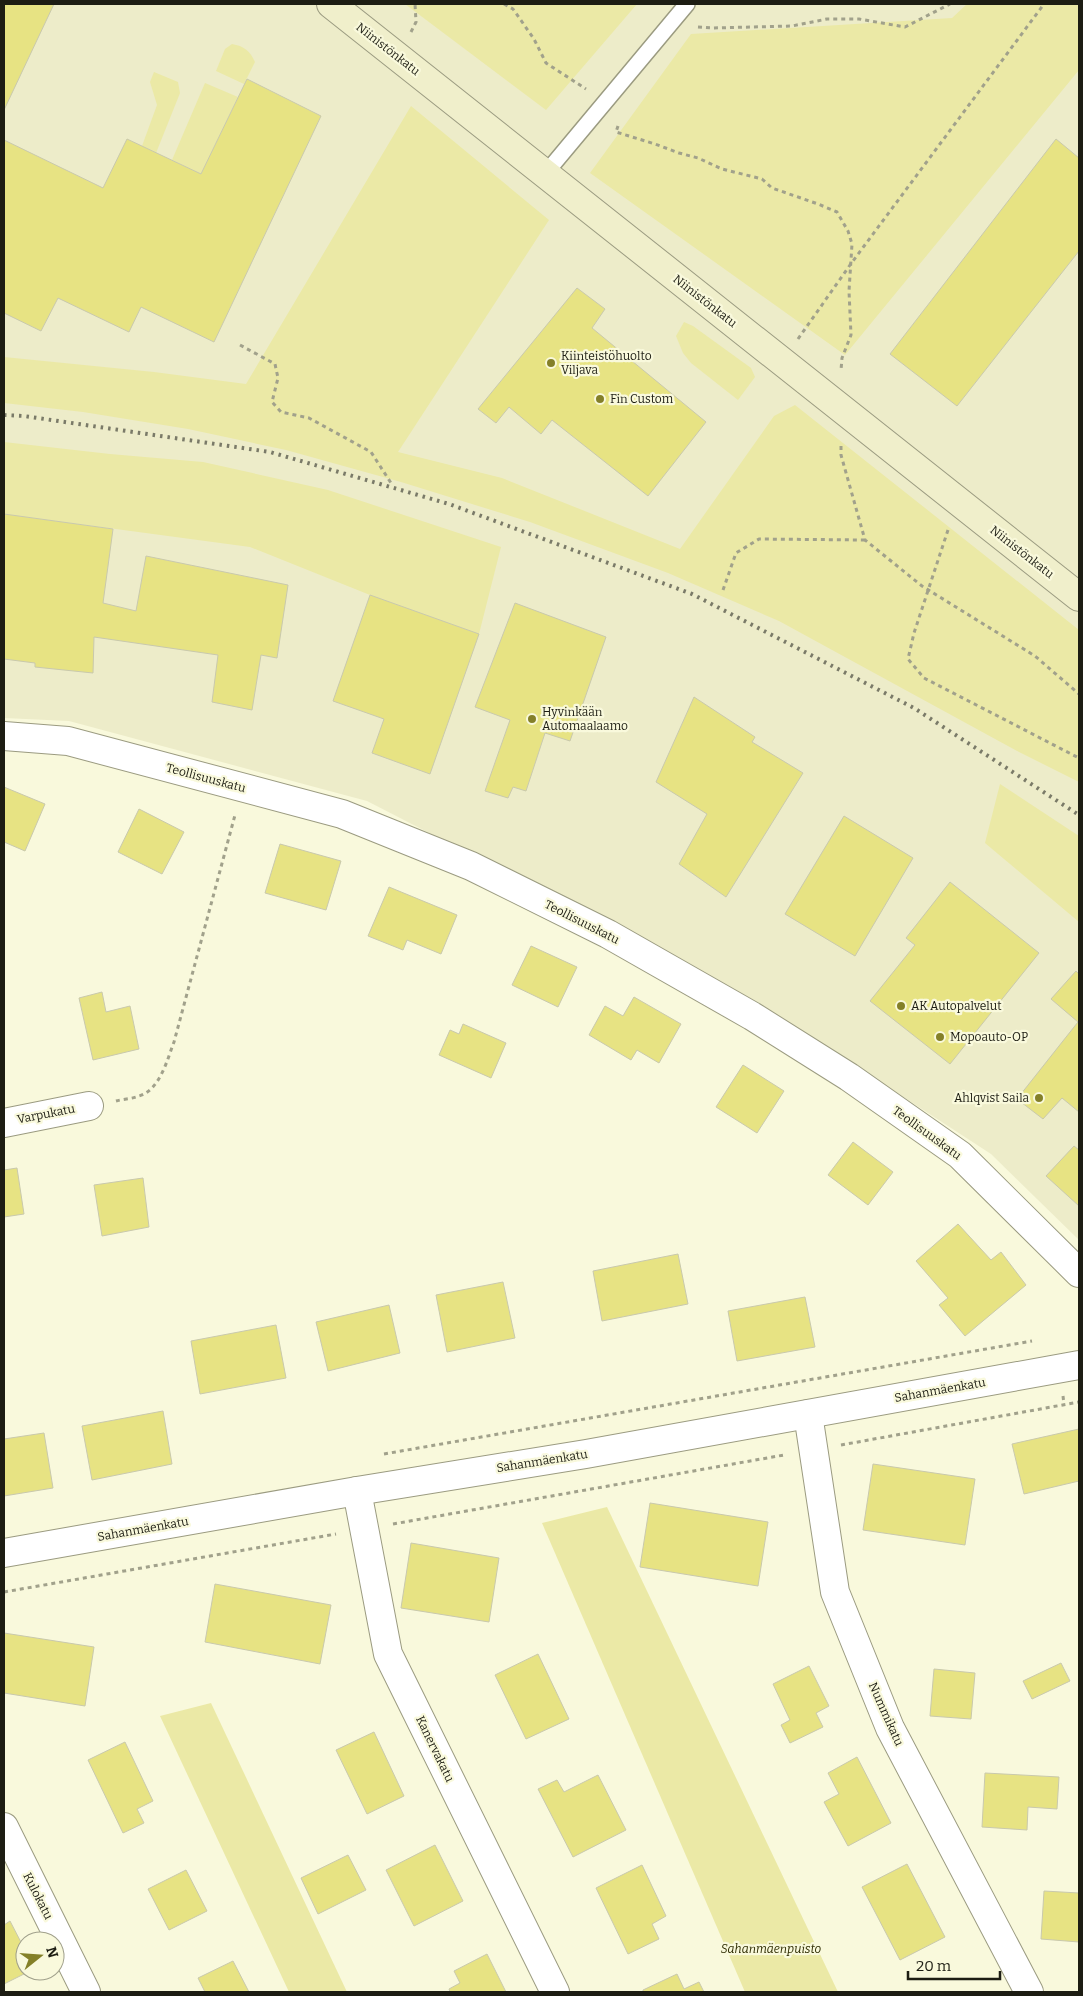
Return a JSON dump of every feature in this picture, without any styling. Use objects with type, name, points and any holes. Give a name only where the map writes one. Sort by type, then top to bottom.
[{"type":"street","name":"Niinistönkatu","points":[[331,4],[1079,598]]},
{"type":"street","name":"Teollisuuskatu","points":[[4,736],[68,741],[342,814],[470,866],[608,934],[752,1016],[850,1078],[960,1155],[1079,1273]]},
{"type":"street","name":"Varpukatu","points":[[4,1123],[89,1106]]},
{"type":"street","name":"Sahanmäenkatu","points":[[4,1553],[357,1491],[586,1454],[1069,1367]]},
{"type":"street","name":"Nummikatu","points":[[808,1414],[834,1592],[890,1728],[1029,1992]]},
{"type":"street","name":"Kanervakatu","points":[[357,1491],[388,1654],[556,1992]]},
{"type":"street","name":"Kulokatu","points":[[4,1828],[86,1992]]},
{"type":"lane","points":[[545,174],[687,4]]},
{"type":"path","points":[[504,4],[512,9],[534,40],[546,63],[579,83],[619,120],[616,132],[698,158],[722,169],[762,179],[772,188],[837,212],[848,231],[852,244],[849,291],[851,335],[842,358],[838,407],[841,455],[865,540],[922,586],[1035,656],[1079,694]]},
{"type":"path","points":[[670,24],[713,28],[792,26],[827,19],[859,19],[905,27],[950,4]]},
{"type":"path","points":[[782,362],[850,265],[1044,4]]},
{"type":"path","points":[[240,346],[275,364],[278,378],[272,402],[281,412],[309,418],[370,452],[391,484]]},
{"type":"path","points":[[957,501],[908,659],[924,678],[1079,758]]},
{"type":"path","points":[[723,590],[736,553],[759,539],[865,540]]},
{"type":"path","points":[[89,1106],[140,1096],[153,1088],[164,1067],[174,1042],[242,787]]},
{"type":"path","points":[[376,1455],[1034,1340]]},
{"type":"path","points":[[1064,1404],[1069,1367]]},
{"type":"path","points":[[4,1592],[1079,1402]]},
{"type":"shaded area","points":[[4,4],[1079,4],[1079,1240],[991,1154],[756,1001],[367,801],[69,721],[4,718]]},
{"type":"green space","points":[[405,4],[637,4],[546,110]]},
{"type":"green space","points":[[967,4],[1079,4],[1079,70],[845,355],[590,173],[691,34],[952,18]]},
{"type":"green space","points":[[232,44],[246,50],[255,62],[244,84],[216,71],[225,49]]},
{"type":"green space","points":[[154,72],[178,82],[180,93],[156,153],[142,146],[157,105],[150,82]]},
{"type":"green space","points":[[205,83],[238,97],[201,174],[172,160]]},
{"type":"green space","points":[[411,106],[549,220],[398,452],[502,478],[680,549],[774,416],[795,405],[1079,630],[1079,782],[1019,752],[779,621],[668,573],[530,522],[401,482],[286,450],[188,429],[83,412],[4,403],[4,357],[154,372],[246,384]]},
{"type":"green space","points":[[684,322],[693,326],[751,368],[755,377],[738,400],[691,363],[683,353],[676,336]]},
{"type":"green space","points":[[4,442],[203,462],[328,490],[501,547],[479,634],[370,595],[250,547],[4,514]]},
{"type":"green space","points":[[1000,784],[1079,836],[1079,922],[985,843]]},
{"type":"green space","name":"Sahanmäenpuisto","points":[[607,1507],[838,1992],[745,1992],[542,1523]]},
{"type":"green space","points":[[211,1703],[347,1992],[289,1992],[160,1716]]},
{"type":"building","points":[[4,4],[54,4],[4,110]]},
{"type":"building","points":[[247,79],[321,116],[214,342],[141,307],[129,332],[58,298],[41,331],[4,313],[4,140],[103,188],[127,139],[201,174]]},
{"type":"building","points":[[1056,139],[1079,158],[1079,251],[957,406],[890,354]]},
{"type":"building","points":[[577,288],[605,309],[592,328],[706,422],[648,496],[552,420],[541,434],[509,407],[496,423],[478,409]]},
{"type":"building","points":[[4,514],[113,529],[103,603],[136,611],[146,556],[288,585],[277,658],[261,655],[252,710],[212,702],[218,655],[94,637],[93,673],[35,667],[35,663],[4,659]]},
{"type":"building","points":[[370,595],[479,634],[430,774],[372,753],[384,719],[333,701]]},
{"type":"building","points":[[515,603],[606,637],[570,741],[545,733],[526,791],[513,787],[508,798],[485,791],[510,720],[475,707]]},
{"type":"building","points":[[694,697],[755,737],[752,742],[803,773],[726,897],[679,864],[707,814],[656,782]]},
{"type":"building","points":[[4,787],[45,804],[25,851],[4,842]]},
{"type":"building","points":[[139,809],[184,832],[162,874],[118,852]]},
{"type":"building","points":[[844,816],[913,858],[855,956],[785,914]]},
{"type":"building","points":[[280,844],[341,861],[326,910],[265,893]]},
{"type":"building","points":[[950,882],[1039,953],[950,1064],[870,1001],[915,945],[906,938]]},
{"type":"building","points":[[389,887],[457,915],[441,954],[407,940],[403,950],[368,936]]},
{"type":"building","points":[[531,946],[577,967],[558,1007],[512,985]]},
{"type":"building","points":[[1076,971],[1079,974],[1079,1112],[1062,1098],[1043,1119],[1017,1099],[1078,1022],[1051,999]]},
{"type":"building","points":[[102,992],[106,1012],[130,1006],[139,1049],[93,1060],[79,998]]},
{"type":"building","points":[[634,997],[681,1024],[659,1063],[637,1050],[631,1060],[589,1035],[605,1006],[623,1016]]},
{"type":"building","points":[[463,1024],[506,1043],[491,1078],[439,1055],[450,1030],[459,1034]]},
{"type":"building","points":[[743,1065],[784,1091],[757,1133],[716,1107]]},
{"type":"building","points":[[853,1142],[893,1172],[868,1205],[828,1175]]},
{"type":"building","points":[[1074,1146],[1079,1150],[1079,1206],[1046,1176]]},
{"type":"building","points":[[17,1168],[24,1214],[4,1217],[4,1170]]},
{"type":"building","points":[[143,1178],[149,1227],[102,1236],[94,1185]]},
{"type":"building","points":[[958,1224],[991,1260],[1001,1252],[1026,1285],[965,1336],[939,1305],[948,1298],[916,1261]]},
{"type":"building","points":[[678,1254],[688,1304],[602,1321],[593,1271]]},
{"type":"building","points":[[503,1282],[515,1338],[447,1352],[436,1295]]},
{"type":"building","points":[[805,1297],[815,1347],[737,1361],[728,1311]]},
{"type":"building","points":[[389,1305],[400,1353],[328,1371],[316,1322]]},
{"type":"building","points":[[276,1325],[286,1378],[200,1394],[191,1341]]},
{"type":"building","points":[[163,1411],[172,1464],[92,1480],[82,1426]]},
{"type":"building","points":[[1079,1429],[1079,1481],[1024,1494],[1012,1444]]},
{"type":"building","points":[[44,1433],[53,1488],[4,1496],[4,1439]]},
{"type":"building","points":[[873,1464],[975,1479],[965,1545],[863,1530]]},
{"type":"building","points":[[650,1503],[768,1522],[758,1586],[640,1567]]},
{"type":"building","points":[[411,1543],[499,1558],[489,1622],[401,1608]]},
{"type":"building","points":[[215,1584],[331,1605],[320,1664],[205,1642]]},
{"type":"building","points":[[4,1633],[94,1647],[85,1706],[4,1693]]},
{"type":"building","points":[[538,1654],[569,1719],[526,1739],[495,1675]]},
{"type":"building","points":[[1061,1663],[1070,1681],[1032,1699],[1023,1681]]},
{"type":"building","points":[[809,1666],[829,1706],[816,1713],[823,1727],[790,1743],[781,1725],[790,1720],[773,1684]]},
{"type":"building","points":[[934,1669],[975,1673],[971,1719],[930,1716]]},
{"type":"building","points":[[374,1732],[404,1796],[367,1814],[336,1750]]},
{"type":"building","points":[[125,1742],[153,1801],[137,1809],[144,1823],[123,1833],[88,1760]]},
{"type":"building","points":[[857,1757],[891,1823],[848,1846],[824,1802],[839,1794],[828,1773]]},
{"type":"building","points":[[985,1773],[1059,1777],[1057,1809],[1028,1807],[1027,1830],[982,1827]]},
{"type":"building","points":[[598,1775],[626,1830],[573,1857],[538,1789],[557,1780],[564,1792]]},
{"type":"building","points":[[435,1845],[463,1901],[414,1926],[386,1870]]},
{"type":"building","points":[[348,1855],[366,1890],[318,1914],[301,1878]]},
{"type":"building","points":[[907,1864],[945,1937],[900,1960],[862,1887]]},
{"type":"building","points":[[642,1865],[666,1916],[652,1924],[659,1939],[628,1954],[596,1888]]},
{"type":"building","points":[[186,1870],[207,1911],[169,1930],[148,1889]]},
{"type":"building","points":[[1044,1891],[1079,1893],[1079,1942],[1041,1939]]},
{"type":"building","points":[[10,1921],[15,1931],[15,1978],[4,1984],[4,1925]]},
{"type":"building","points":[[487,1954],[506,1992],[450,1992],[449,1989],[460,1983],[454,1971]]},
{"type":"building","points":[[233,1961],[249,1992],[205,1992],[198,1978]]},
{"type":"building","points":[[677,1974],[684,1989],[699,1982],[704,1992],[643,1992],[643,1990]]},
{"type":"railway","points":[[4,415],[24,416],[270,452],[449,504],[692,594],[914,708],[1079,815]]},
{"type":"place","name":"Kiinteistöhuolto Viljava","points":[[551,363]]},
{"type":"place","name":"Fin Custom","points":[[600,399]]},
{"type":"place","name":"Hyvinkään Automaalaamo","points":[[532,719]]},
{"type":"place","name":"AK Autopalvelut","points":[[901,1006]]},
{"type":"place","name":"Mopoauto-OP","points":[[940,1037]]},
{"type":"place","name":"Ahlqvist Saila","points":[[1039,1098]]}]
